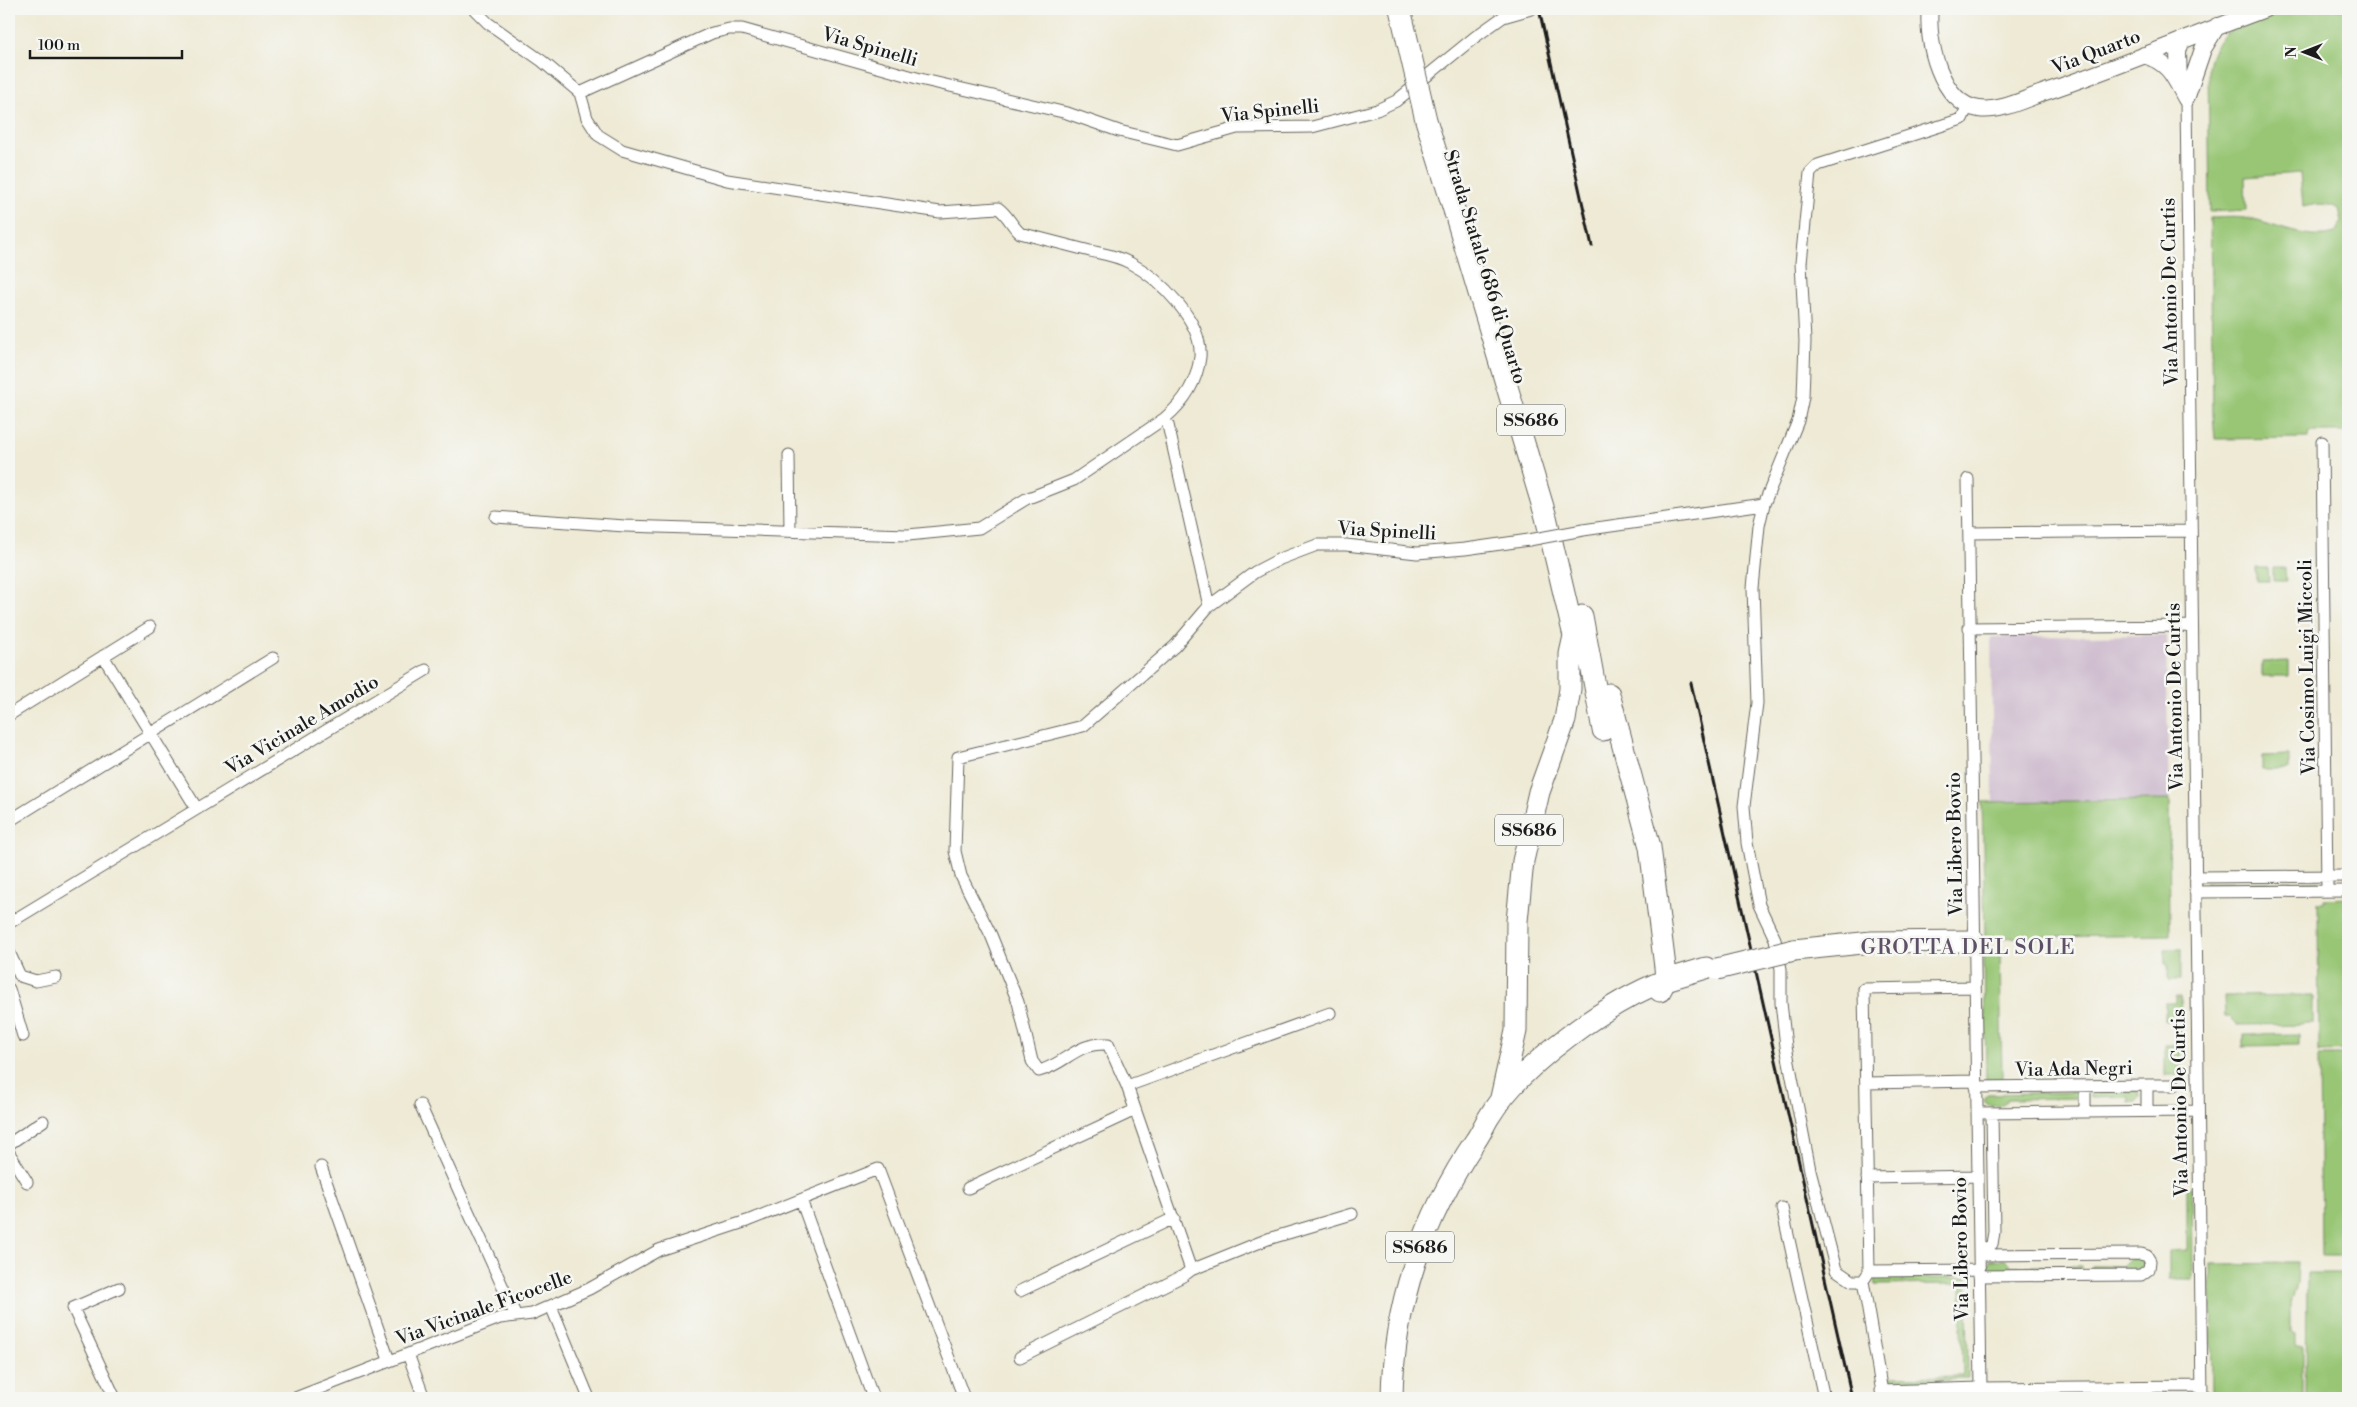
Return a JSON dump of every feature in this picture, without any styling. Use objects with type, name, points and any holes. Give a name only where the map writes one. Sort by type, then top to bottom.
[{"type":"highway","name":"Strada Statale 686 di Quarto","points":[[1400,9],[1426,120],[1461,211],[1546,469],[1580,634],[1603,730]]},
{"type":"highway","name":"Strada Statale 686 di Quarto","points":[[1414,9],[1461,211]]},
{"type":"highway","name":"SS686","points":[[1500,1102],[1516,1031],[1517,920],[1523,861],[1539,792],[1565,720],[1570,688],[1570,654],[1580,634],[1597,651],[1646,830],[1664,952],[1661,989]]},
{"type":"highway","name":"SS686","points":[[1664,952],[1680,966],[1712,968],[1794,950],[1872,942],[1974,940]]},
{"type":"highway","name":"SS686","points":[[1392,1398],[1392,1374],[1406,1290],[1427,1228],[1456,1171],[1482,1132],[1488,1118],[1500,1102],[1553,1056],[1587,1031],[1661,989],[1708,976],[1712,968]]},
{"type":"highway","points":[[1516,1031],[1522,1045],[1530,1053],[1553,1056]]},
{"type":"highway","name":"SS686","points":[[1482,1132],[1494,1124],[1533,1083],[1553,1056]]},
{"type":"highway","points":[[1392,1374],[1401,1398]]},
{"type":"street","points":[[474,9],[488,23],[542,61],[580,93],[587,118],[598,135],[622,150],[731,181],[940,212],[998,208],[1006,213],[1012,226],[1020,233],[1130,262],[1168,291],[1184,308],[1199,349],[1197,371],[1188,392],[1167,422],[1074,480],[1026,499],[979,528],[908,535],[625,526],[496,517]]},
{"type":"street","name":"Via Spinelli","points":[[580,93],[712,33],[728,29],[742,29],[924,80],[1067,113],[1119,131],[1177,145],[1237,128],[1312,127],[1377,110],[1396,101],[1475,37],[1503,17],[1531,9]]},
{"type":"street","points":[[1930,9],[1930,32],[1942,76],[1956,98],[1968,106],[1962,119],[1818,165],[1812,170],[1803,226],[1801,263],[1805,349],[1803,397],[1798,421],[1764,504],[1757,543],[1753,588],[1757,703],[1744,806],[1747,844],[1758,905],[1775,939],[1781,969],[1781,1003],[1796,1101],[1810,1170],[1833,1258],[1839,1272],[1852,1281],[1866,1276],[1979,1273],[2141,1275],[2149,1269],[2151,1264],[2147,1256],[2141,1254],[1979,1256]]},
{"type":"street","name":"Via Quarto","points":[[1968,106],[1983,110],[2006,106],[2265,9]]},
{"type":"street","points":[[2186,91],[2203,49],[2217,26]]},
{"type":"street","points":[[2182,40],[2191,60],[2186,91]]},
{"type":"street","points":[[2144,55],[2156,59],[2167,66],[2186,91]]},
{"type":"street","name":"Via Antonio De Curtis","points":[[2186,91],[2197,1111],[2202,1392]]},
{"type":"street","points":[[1167,422],[1209,606]]},
{"type":"street","name":"Via Cosimo Luigi Miccoli","points":[[2322,442],[2327,891]]},
{"type":"street","points":[[789,455],[790,531]]},
{"type":"street","name":"Via Libero Bovio","points":[[1968,479],[1981,1388]]},
{"type":"street","name":"Via Spinelli","points":[[1127,1086],[1108,1044],[1096,1043],[1074,1052],[1049,1068],[1039,1071],[1032,1061],[1018,1002],[991,935],[962,876],[955,851],[958,757],[1083,726],[1174,646],[1209,606],[1255,572],[1280,559],[1317,545],[1346,545],[1417,553],[1465,549],[1764,504]]},
{"type":"street","points":[[1969,534],[2190,531]]},
{"type":"street","points":[[1969,628],[2192,626]]},
{"type":"street","points":[[9,715],[150,627]]},
{"type":"street","points":[[103,656],[197,809]]},
{"type":"street","points":[[9,821],[273,658]]},
{"type":"street","name":"Via Vicinale Amodio","points":[[9,923],[426,670]]},
{"type":"street","points":[[2195,877],[2348,876]]},
{"type":"street","points":[[2195,892],[2348,891]]},
{"type":"street","points":[[9,952],[20,976],[36,981],[56,977]]},
{"type":"street","points":[[1975,987],[1864,989],[1867,1178],[1866,1276],[1882,1395],[1981,1388],[2202,1392]]},
{"type":"street","points":[[9,989],[23,1036]]},
{"type":"street","points":[[1191,1270],[1127,1086],[1330,1013]]},
{"type":"street","name":"Via Ada Negri","points":[[1866,1083],[2147,1085],[2147,1111]]},
{"type":"street","points":[[2147,1085],[2175,1085]]},
{"type":"street","points":[[2085,1086],[2086,1112]]},
{"type":"street","points":[[420,1105],[516,1316]]},
{"type":"street","points":[[968,1188],[1135,1110]]},
{"type":"street","points":[[1977,1113],[2197,1111]]},
{"type":"street","points":[[1979,1256],[1992,1244],[1994,1238],[1992,1113]]},
{"type":"street","points":[[9,1144],[43,1121]]},
{"type":"street","points":[[9,1153],[27,1182]]},
{"type":"street","points":[[321,1167],[389,1360]]},
{"type":"street","name":"Via Vicinale Ficocelle","points":[[295,1398],[500,1318],[532,1314],[589,1289],[659,1250],[747,1221],[878,1169],[964,1398]]},
{"type":"street","points":[[1867,1178],[1978,1176]]},
{"type":"street","points":[[800,1200],[873,1398]]},
{"type":"street","points":[[1782,1208],[1824,1398]]},
{"type":"street","points":[[1020,1357],[1183,1276],[1191,1270],[1268,1239],[1352,1214]]},
{"type":"street","points":[[1020,1291],[1174,1218]]},
{"type":"street","points":[[2088,1255],[2088,1275]]},
{"type":"street","points":[[115,1398],[73,1308],[119,1288]]},
{"type":"street","points":[[551,1306],[588,1398]]},
{"type":"street","points":[[408,1354],[424,1398]]},
{"type":"shaded area","points":[[2166,635],[2169,800],[1993,802],[1991,637]]},
{"type":"green space","points":[[2284,9],[2348,9],[2348,432],[2309,432],[2308,438],[2215,439],[2210,218],[2244,218],[2302,234],[2313,235],[2335,233],[2342,221],[2339,209],[2330,205],[2321,204],[2303,207],[2300,173],[2245,177],[2246,210],[2210,212],[2208,67],[2212,53],[2226,34],[2236,27]]},
{"type":"green space","points":[[2256,568],[2268,568],[2269,581],[2256,581]]},
{"type":"green space","points":[[2273,568],[2285,568],[2286,581],[2273,581]]},
{"type":"green space","points":[[2289,661],[2289,676],[2262,676],[2262,662]]},
{"type":"green space","points":[[2289,755],[2289,770],[2262,770],[2262,756]]},
{"type":"green space","points":[[2169,800],[2170,935],[1985,938],[1982,802]]},
{"type":"green space","points":[[2319,881],[2323,885],[2205,887],[2204,885],[2206,883]]},
{"type":"green space","points":[[2348,898],[2348,1050],[2319,1051],[2318,902],[2324,902],[2325,899]]},
{"type":"green space","points":[[2164,949],[2181,949],[2181,980],[2168,980],[2168,965],[2165,964]]},
{"type":"green space","points":[[1984,952],[2000,952],[2002,1079],[1986,1080]]},
{"type":"green space","points":[[2313,995],[2313,1024],[2238,1025],[2230,1017],[2225,1017],[2224,996]]},
{"type":"green space","points":[[2176,996],[2181,996],[2182,1033],[2176,1033],[2176,1021],[2165,1021],[2165,1003],[2176,1003]]},
{"type":"green space","points":[[2299,1034],[2299,1045],[2243,1046],[2243,1035]]},
{"type":"green space","points":[[2165,1045],[2180,1045],[2181,1076],[2165,1076]]},
{"type":"green space","points":[[2319,1055],[2348,1055],[2348,1256],[2321,1256]]},
{"type":"green space","points":[[2137,1091],[2140,1097],[2136,1102],[2129,1103],[2129,1097],[2090,1098],[2090,1092]]},
{"type":"green space","points":[[2081,1092],[2081,1098],[2008,1099],[2003,1105],[1988,1105],[1984,1101],[1987,1094]]},
{"type":"green space","points":[[2187,1187],[2192,1187],[2193,1279],[2169,1279],[2169,1251],[2187,1250]]},
{"type":"green space","points":[[2130,1258],[2141,1258],[2144,1261],[2144,1268],[2141,1270],[2091,1270],[2091,1266],[2122,1266]]},
{"type":"green space","points":[[2006,1259],[2012,1266],[2081,1266],[2081,1270],[1992,1270],[1988,1267],[1990,1260]]},
{"type":"green space","points":[[2298,1263],[2297,1283],[2291,1303],[2291,1332],[2295,1334],[2295,1345],[2303,1345],[2303,1398],[2212,1398],[2211,1264]]},
{"type":"green space","points":[[2307,1273],[2348,1273],[2348,1398],[2306,1398]]},
{"type":"green space","points":[[1874,1278],[1967,1278],[1968,1379],[1884,1381],[1884,1377],[1963,1376],[1961,1284],[1875,1285]]},
{"type":"railway","points":[[1539,9],[1592,246]]},
{"type":"railway","points":[[1691,683],[1852,1398]]},
{"type":"district","name":"GROTTA DEL SOLE","points":[[1968,948]]}]
